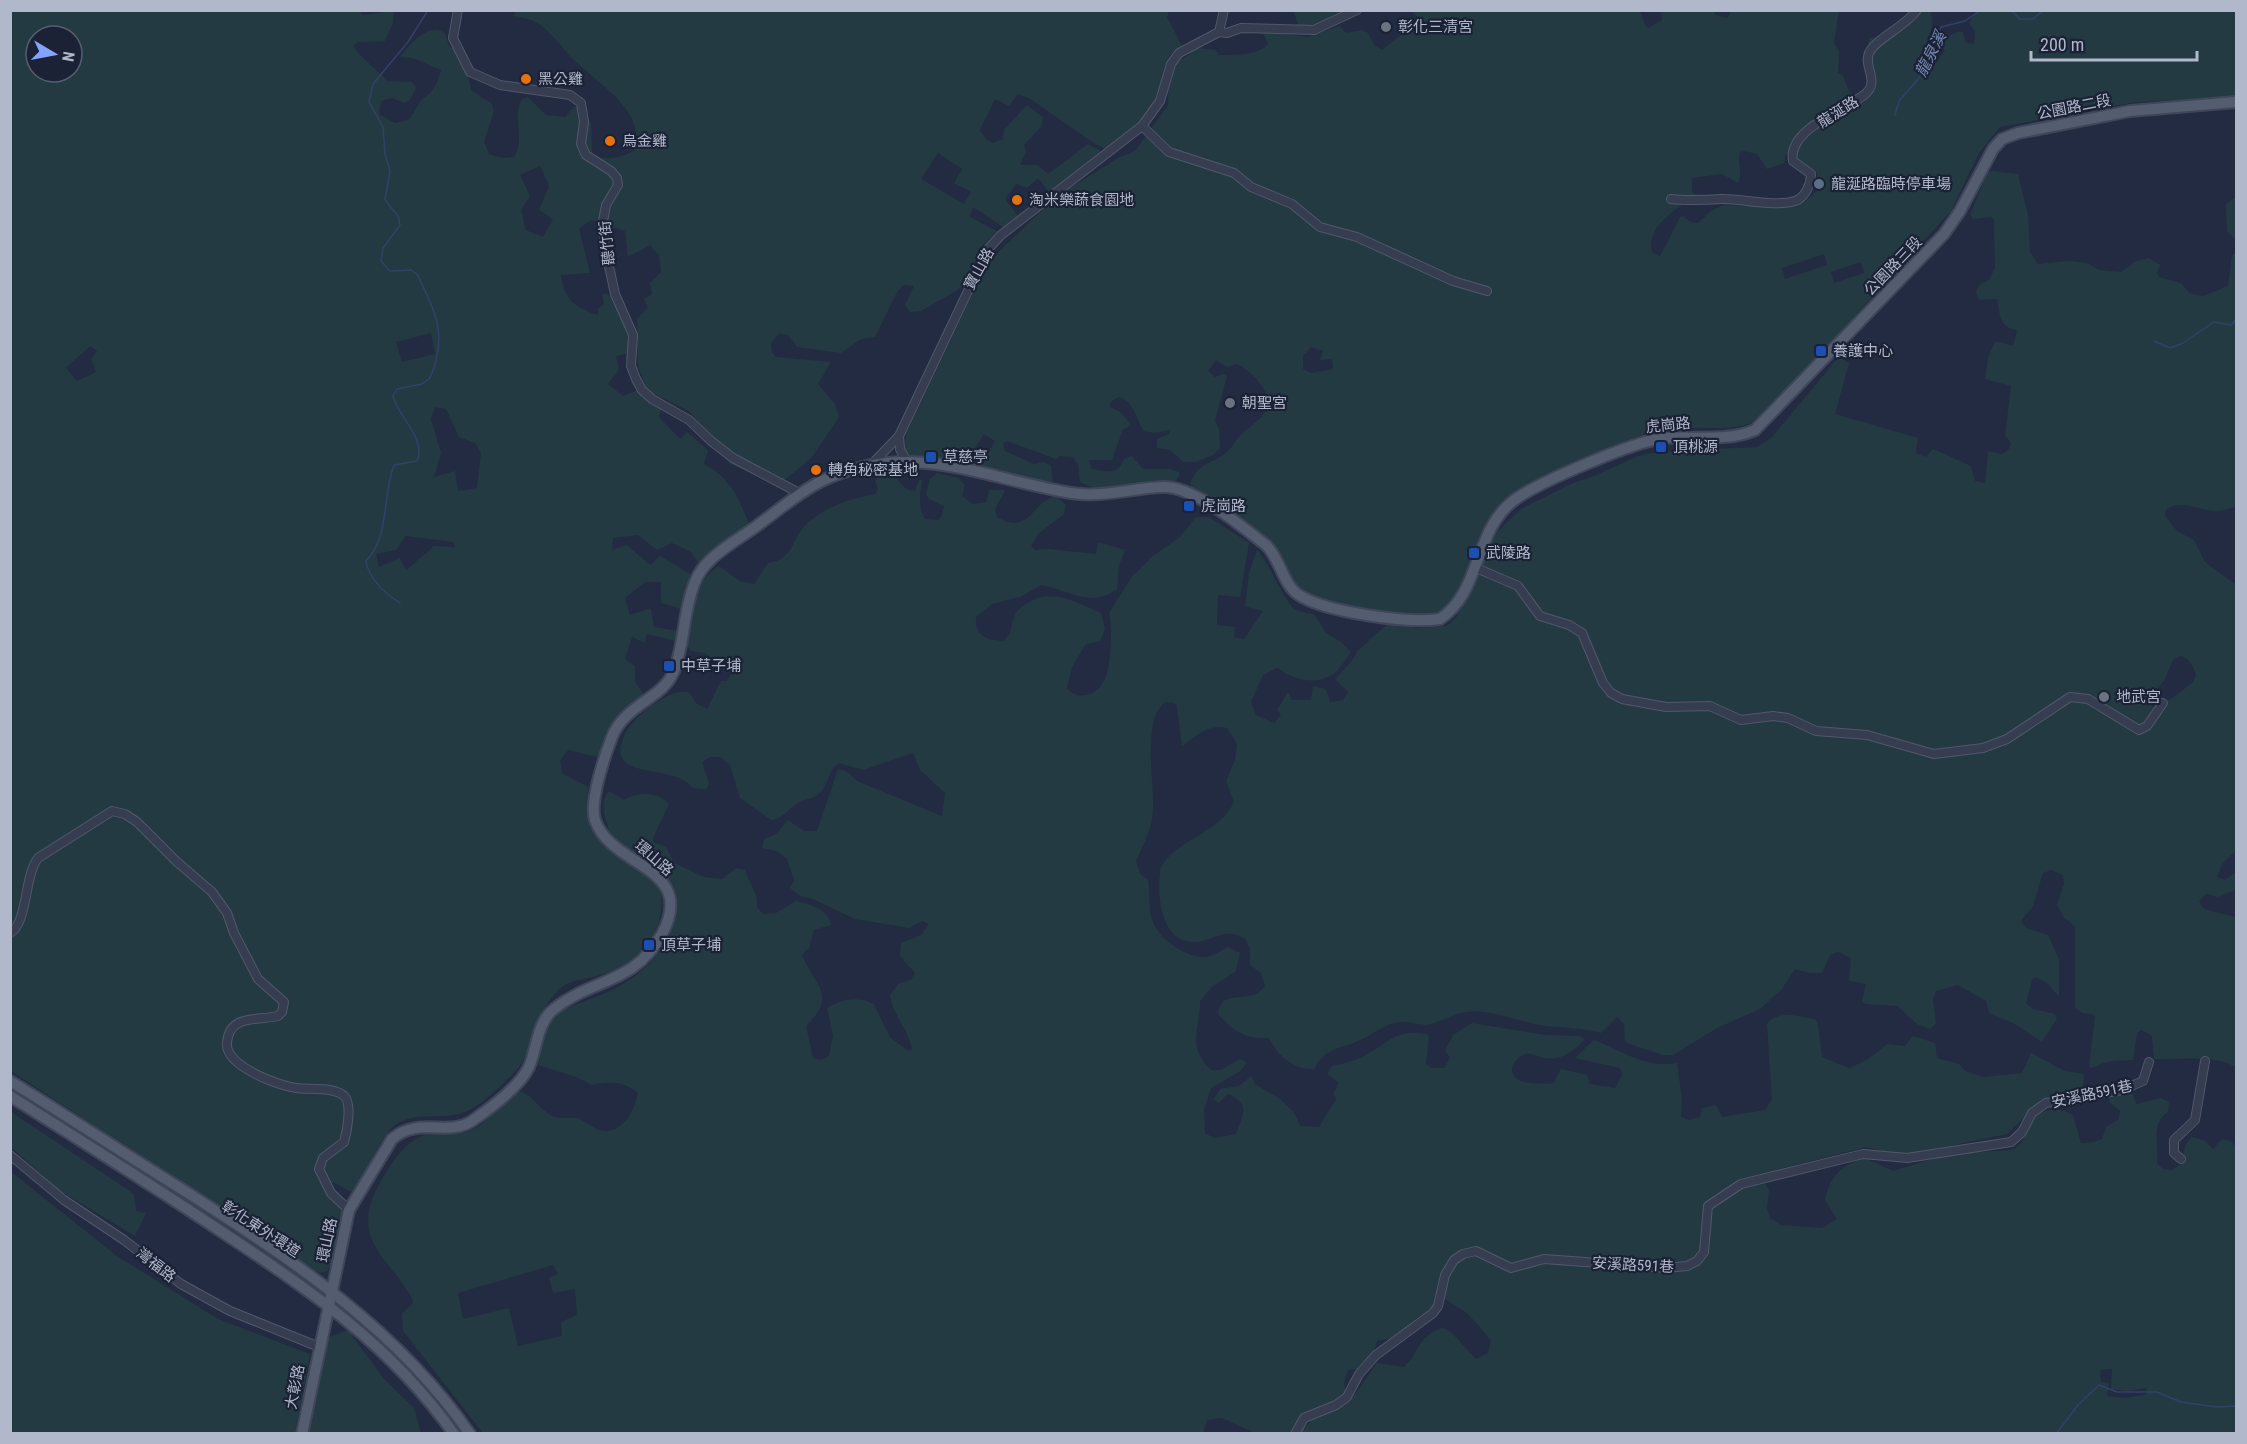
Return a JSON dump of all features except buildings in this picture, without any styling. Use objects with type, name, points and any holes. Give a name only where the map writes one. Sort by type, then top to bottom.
[{"type":"main road","name":"公園路二段","points":[[1960,211],[1993,149],[2009,135],[2130,111],[2236,102]]},
{"type":"main road","name":"公園路三段","points":[[1844,339],[1944,234],[1960,211]]},
{"type":"main road","name":"虎崗路","points":[[906,460],[933,462],[1074,494],[1102,495],[1161,487],[1186,491],[1266,545],[1273,552],[1298,595],[1320,604],[1382,618],[1430,621],[1440,619],[1459,602],[1494,521],[1512,501],[1530,490],[1647,441],[1740,435],[1755,430],[1844,339]]},
{"type":"main road","name":"環山路","points":[[319,1347],[349,1210],[392,1139],[402,1130],[415,1126],[462,1126],[472,1121],[523,1076],[543,1024],[552,1010],[628,972],[645,957],[662,934],[672,910],[670,893],[661,880],[603,835],[594,819],[594,800],[612,737],[621,721],[633,708],[660,690],[674,672],[693,590],[701,572],[714,557],[801,494],[828,478],[871,465],[906,460]]},
{"type":"main road","points":[[10,1081],[157,1184]]},
{"type":"main road","name":"彰化東外環道","points":[[10,1087],[311,1286]]},
{"type":"main road","name":"彰化東外環道","points":[[10,1096],[157,1184]]},
{"type":"main road","points":[[10,1103],[157,1184]]},
{"type":"main road","points":[[311,1286],[424,1382],[452,1427],[464,1434]]},
{"type":"main road","points":[[311,1286],[387,1349]]},
{"type":"main road","name":"大彰路","points":[[302,1434],[319,1347]]},
{"type":"main road","points":[[452,1427],[470,1434]]},
{"type":"street","name":"聽竹街","points":[[458,10],[453,38],[470,72],[500,85],[570,95],[581,103],[585,122],[581,144],[586,155],[612,171],[617,178],[618,185],[606,205],[603,221],[605,248],[618,304],[633,335],[632,372],[642,390],[663,407],[689,420],[733,458],[801,494]]},
{"type":"street","points":[[1224,10],[1219,32],[1227,33],[1241,28],[1314,30],[1357,10]]},
{"type":"street","name":"龍涎路","points":[[1671,199],[1699,202],[1723,199],[1787,201],[1802,197],[1809,186],[1811,174],[1793,161],[1794,149],[1819,120],[1868,91],[1872,78],[1867,60],[1872,47],[1905,25],[1917,10]]},
{"type":"street","name":"寶山路","points":[[871,465],[899,436],[988,249],[1001,235],[1142,126],[1160,101],[1171,64],[1179,53],[1219,32]]},
{"type":"street","points":[[1142,126],[1169,152],[1239,176],[1251,187],[1292,204],[1320,227],[1357,237],[1453,281],[1487,291]]},
{"type":"street","points":[[899,436],[900,448],[906,460]]},
{"type":"street","points":[[1474,567],[1518,586],[1540,616],[1569,625],[1582,633],[1603,683],[1611,693],[1641,703],[1666,707],[1710,706],[1741,720],[1773,716],[1788,718],[1816,731],[1867,735],[1934,754],[1983,748],[2007,739],[2070,697],[2088,699],[2139,730],[2147,726],[2163,703]]},
{"type":"street","points":[[10,933],[21,919],[31,867],[38,858],[112,812],[125,814],[137,822],[176,861],[212,892],[227,913],[254,971],[284,1002],[282,1012],[278,1016],[246,1019],[235,1024],[228,1037],[227,1046],[231,1055],[238,1063],[268,1079],[294,1088],[336,1092],[344,1096],[349,1105],[344,1142],[323,1158],[319,1169],[330,1193],[349,1210]]},
{"type":"street","points":[[2181,1160],[2174,1153],[2174,1140],[2195,1120],[2205,1060]]},
{"type":"street","name":"安溪路591巷","points":[[1295,1434],[1305,1418],[1336,1405],[1347,1397],[1359,1374],[1376,1355],[1433,1313],[1448,1267],[1463,1254],[1476,1251],[1511,1268],[1544,1259],[1666,1268],[1687,1266],[1697,1261],[1704,1252],[1708,1206],[1741,1184],[1863,1154],[1907,1158],[2011,1142],[2022,1132],[2032,1113],[2046,1103],[2122,1090],[2143,1082],[2150,1062]]},
{"type":"street","name":"灣福路","points":[[10,1155],[64,1200],[124,1240],[181,1284],[230,1311],[319,1347]]},
{"type":"shaded area","points":[[359,10],[362,15],[394,11],[393,23],[385,41],[358,42],[353,46],[387,81],[412,82],[416,88],[410,100],[404,103],[392,98],[381,101],[379,114],[395,123],[408,120],[421,101],[435,87],[441,70],[413,58],[400,57],[420,36],[432,30],[439,30],[445,33],[449,46],[464,57],[471,90],[492,104],[494,111],[484,142],[489,154],[502,158],[514,157],[519,143],[519,106],[522,99],[528,97],[546,115],[565,117],[574,107],[580,107],[591,123],[592,153],[602,158],[613,158],[634,151],[636,137],[634,124],[627,111],[542,26],[534,21],[513,16],[516,11],[1169,11],[1167,17],[1182,46],[1168,58],[1156,104],[1142,122],[1107,149],[1095,144],[1029,98],[1018,94],[1009,106],[995,99],[980,130],[992,143],[1003,139],[1004,130],[1027,105],[1043,117],[1041,127],[1024,145],[1026,151],[1020,165],[1038,165],[1048,174],[1088,144],[1101,151],[1049,192],[1038,178],[1027,188],[1016,184],[1005,199],[1018,216],[1003,227],[973,207],[970,217],[997,231],[981,247],[975,269],[956,291],[921,311],[910,312],[905,305],[914,286],[904,285],[897,292],[875,337],[861,339],[841,353],[797,347],[789,336],[779,333],[771,344],[772,353],[776,357],[831,362],[818,384],[835,404],[839,417],[812,457],[778,486],[729,463],[731,453],[714,442],[689,411],[648,391],[638,367],[637,318],[648,308],[644,299],[652,294],[650,283],[661,272],[659,255],[650,245],[628,257],[625,231],[591,220],[579,229],[590,273],[561,275],[565,290],[577,306],[598,315],[598,308],[604,305],[602,294],[605,293],[618,304],[626,327],[629,353],[616,356],[619,370],[608,384],[623,396],[638,390],[661,409],[659,417],[680,439],[687,432],[708,450],[704,464],[729,484],[751,528],[735,535],[699,564],[691,552],[672,543],[657,550],[638,535],[613,538],[612,550],[627,545],[650,565],[660,556],[692,575],[684,610],[661,603],[661,582],[645,582],[625,598],[630,615],[651,608],[654,627],[678,631],[676,641],[647,634],[645,643],[632,637],[625,659],[635,666],[635,682],[644,695],[622,712],[601,758],[568,750],[560,761],[562,773],[588,787],[589,807],[600,835],[621,856],[661,888],[659,921],[648,946],[627,964],[597,976],[569,983],[552,997],[521,1064],[485,1100],[465,1112],[446,1116],[417,1117],[399,1123],[381,1142],[356,1188],[351,1192],[333,1182],[329,1191],[344,1211],[331,1265],[327,1271],[320,1273],[11,1071],[10,11]],"holes":[[[938,153],[962,169],[954,183],[971,192],[964,204],[921,179]],[[540,166],[549,186],[539,210],[553,219],[543,237],[526,230],[521,210],[530,196],[520,175]],[[431,333],[435,354],[402,362],[396,342]],[[90,346],[97,351],[91,359],[96,372],[77,381],[66,368]],[[435,407],[446,409],[459,437],[475,443],[481,453],[477,488],[458,491],[455,471],[434,477],[441,453],[431,419]],[[406,536],[454,542],[455,547],[434,546],[406,570],[400,558],[379,567],[376,554],[396,550]]]},
{"type":"shaded area","points":[[1990,10],[2236,11],[2236,98],[2136,102],[2000,127],[1979,153],[1951,211],[1886,281],[1879,275],[1866,291],[1872,297],[1767,415],[1754,422],[1726,428],[1669,428],[1655,431],[1602,451],[1516,491],[1501,503],[1481,535],[1456,601],[1446,611],[1429,618],[1397,617],[1313,602],[1295,588],[1286,563],[1271,545],[1201,498],[1190,484],[1198,470],[1231,448],[1266,410],[1267,396],[1263,388],[1252,374],[1237,364],[1227,367],[1216,360],[1208,371],[1215,377],[1223,374],[1227,376],[1215,421],[1219,429],[1220,448],[1213,455],[1196,462],[1183,462],[1170,450],[1157,448],[1157,439],[1169,434],[1170,430],[1153,433],[1144,431],[1128,402],[1118,397],[1111,402],[1110,407],[1122,413],[1130,424],[1123,429],[1112,460],[1089,460],[1091,469],[1115,470],[1124,459],[1132,456],[1143,469],[1170,469],[1179,472],[1173,484],[1126,490],[1091,487],[1080,482],[1078,464],[1073,457],[1059,456],[1056,459],[1007,441],[1003,443],[1005,451],[1034,464],[1043,462],[1051,465],[1053,485],[977,471],[995,441],[984,434],[962,468],[914,459],[905,450],[906,434],[988,262],[1056,197],[1118,158],[1135,151],[1168,105],[1169,83],[1177,63],[1197,48],[1216,50],[1219,55],[1245,54],[1258,51],[1268,44],[1263,33],[1266,32],[1308,37],[1340,26],[1346,33],[1362,30],[1368,33],[1374,45],[1382,50],[1406,31],[1422,27],[1423,21],[1411,11],[1640,11],[1648,28],[1662,20],[1661,11],[1715,11],[1715,15],[1728,18],[1730,12],[1726,11],[1839,11],[1834,43],[1839,51],[1838,73],[1843,76],[1850,93],[1858,95],[1868,83],[1870,38],[1886,33],[1914,15],[1930,11],[1932,24],[1926,47],[1929,59],[1937,61],[1945,51],[1939,40],[1960,31],[1966,43],[1974,44],[1975,31],[1969,24],[1976,12]],"holes":[[[1740,152],[1757,154],[1767,169],[1784,163],[1786,154],[1792,155],[1800,166],[1814,169],[1817,172],[1818,190],[1805,202],[1778,207],[1723,205],[1711,211],[1698,223],[1690,222],[1684,216],[1680,217],[1660,256],[1652,252],[1653,234],[1659,225],[1674,210],[1700,197],[1692,192],[1692,178],[1722,174],[1738,183]],[[1824,254],[1827,265],[1785,279],[1782,268]],[[1861,262],[1864,273],[1834,283],[1831,272]],[[1311,347],[1323,351],[1320,360],[1332,359],[1333,369],[1311,373],[1303,369],[1303,356]]]},
{"type":"shaded area","points":[[1294,11],[1359,11],[1323,26],[1303,28],[1297,23]]},
{"type":"shaded area","points":[[1991,171],[2018,174],[2028,215],[2030,252],[2038,264],[2069,261],[2087,263],[2099,270],[2121,272],[2136,261],[2149,258],[2160,265],[2157,273],[2159,277],[2181,283],[2189,293],[2203,296],[2228,286],[2232,256],[2236,252],[2236,507],[2211,511],[2178,505],[2166,510],[2165,516],[2177,531],[2194,540],[2205,562],[2236,585],[2236,850],[2223,863],[2217,877],[2225,880],[2236,872],[2236,890],[2218,897],[2206,894],[2199,901],[2204,909],[2236,917],[2236,1067],[2207,1059],[2154,1059],[2152,1036],[2141,1030],[2137,1033],[2133,1060],[2112,1061],[2093,1068],[2089,1067],[2095,1015],[2082,1013],[2075,1007],[2075,926],[2064,918],[2057,905],[2064,884],[2063,875],[2051,870],[2043,873],[2033,906],[2021,921],[2026,928],[2048,935],[2059,959],[2059,997],[2048,984],[2036,977],[2032,980],[2026,1003],[2033,1009],[2055,1014],[2057,1019],[2042,1042],[2015,1024],[1989,1013],[1986,1001],[1958,985],[1936,991],[1933,1000],[1936,1023],[1930,1029],[1917,1024],[1897,1006],[1865,1004],[1862,1001],[1866,984],[1849,981],[1851,958],[1838,952],[1830,955],[1822,973],[1809,973],[1795,969],[1782,989],[1760,1009],[1717,1028],[1673,1055],[1663,1055],[1629,1044],[1625,1041],[1624,1024],[1617,1017],[1601,1033],[1547,1026],[1486,1012],[1466,1012],[1431,1024],[1397,1022],[1391,1024],[1362,1039],[1333,1050],[1318,1062],[1314,1069],[1306,1069],[1281,1056],[1269,1038],[1240,1033],[1218,1014],[1222,1002],[1231,998],[1254,995],[1265,986],[1261,973],[1250,965],[1250,948],[1245,939],[1238,935],[1225,934],[1202,941],[1184,941],[1175,935],[1163,915],[1159,890],[1161,867],[1177,849],[1219,822],[1234,802],[1226,781],[1235,760],[1237,743],[1227,728],[1214,727],[1203,731],[1182,746],[1177,706],[1174,703],[1165,702],[1158,710],[1154,722],[1151,736],[1153,814],[1136,861],[1140,874],[1148,880],[1150,912],[1156,929],[1161,935],[1175,947],[1198,957],[1209,956],[1228,947],[1240,953],[1236,971],[1212,987],[1200,1001],[1196,1037],[1203,1061],[1211,1070],[1221,1070],[1239,1059],[1245,1061],[1246,1064],[1239,1072],[1211,1088],[1204,1110],[1205,1133],[1214,1138],[1236,1134],[1243,1110],[1240,1101],[1228,1094],[1218,1103],[1214,1099],[1220,1089],[1239,1086],[1251,1076],[1255,1084],[1280,1099],[1294,1112],[1300,1126],[1319,1127],[1336,1099],[1333,1094],[1339,1083],[1327,1074],[1332,1066],[1360,1058],[1392,1038],[1417,1033],[1429,1035],[1426,1064],[1431,1068],[1444,1068],[1450,1058],[1445,1050],[1453,1035],[1472,1023],[1545,1035],[1579,1036],[1585,1039],[1572,1051],[1556,1058],[1550,1059],[1528,1054],[1519,1057],[1512,1067],[1513,1075],[1529,1083],[1553,1084],[1561,1069],[1587,1075],[1590,1084],[1615,1088],[1622,1075],[1620,1068],[1575,1058],[1594,1040],[1645,1061],[1677,1063],[1682,1098],[1681,1117],[1689,1120],[1700,1117],[1702,1108],[1716,1105],[1722,1117],[1765,1110],[1772,1099],[1767,1024],[1771,1019],[1783,1015],[1815,1019],[1818,1024],[1822,1057],[1849,1068],[1867,1060],[1887,1044],[1905,1046],[1913,1036],[1935,1043],[1937,1058],[1959,1064],[1965,1071],[1983,1077],[2022,1073],[2031,1053],[2065,1071],[2084,1074],[2082,1097],[2064,1094],[2038,1104],[2007,1134],[1902,1156],[1866,1147],[1779,1169],[1761,1178],[1769,1190],[1767,1209],[1770,1218],[1781,1225],[1822,1228],[1837,1219],[1825,1200],[1830,1184],[1843,1168],[1865,1158],[1893,1171],[1949,1154],[2012,1150],[2020,1144],[2034,1115],[2054,1110],[2073,1115],[2081,1143],[2094,1142],[2102,1139],[2106,1127],[2119,1119],[2120,1111],[2109,1102],[2110,1094],[2132,1091],[2136,1104],[2161,1098],[2169,1102],[2168,1112],[2159,1122],[2156,1134],[2157,1163],[2163,1169],[2172,1170],[2180,1165],[2186,1144],[2191,1137],[2204,1140],[2213,1149],[2222,1139],[2231,1141],[2236,1147],[2236,1433],[1299,1433],[1314,1418],[1351,1400],[1377,1363],[1404,1367],[1424,1339],[1435,1331],[1443,1328],[1451,1332],[1476,1359],[1488,1353],[1491,1340],[1467,1313],[1445,1299],[1436,1309],[1418,1317],[1396,1337],[1377,1341],[1370,1364],[1348,1370],[1344,1382],[1346,1393],[1337,1402],[1306,1414],[1292,1433],[1255,1433],[1222,1418],[1207,1420],[1203,1434],[483,1433],[403,1331],[402,1314],[413,1303],[412,1298],[373,1242],[369,1228],[369,1213],[374,1195],[385,1174],[405,1147],[429,1133],[470,1131],[519,1091],[552,1116],[579,1119],[600,1130],[608,1131],[621,1125],[634,1107],[638,1093],[627,1086],[611,1083],[592,1085],[576,1077],[538,1065],[543,1036],[549,1021],[564,1010],[622,985],[646,967],[664,944],[676,914],[677,899],[674,887],[666,877],[631,852],[611,834],[604,810],[604,800],[609,791],[624,800],[635,795],[647,794],[664,800],[669,804],[653,842],[666,847],[674,863],[704,877],[722,879],[736,868],[745,870],[757,898],[757,907],[763,914],[776,913],[796,901],[818,908],[827,915],[831,925],[814,930],[809,948],[802,955],[821,990],[822,998],[816,1015],[806,1026],[813,1058],[821,1060],[829,1056],[833,1035],[827,1008],[850,1000],[862,1000],[874,1004],[890,1037],[908,1051],[912,1049],[890,995],[898,984],[911,980],[915,973],[900,956],[901,943],[921,935],[929,924],[922,921],[909,928],[855,919],[813,899],[800,896],[790,888],[794,880],[787,859],[777,851],[762,848],[764,839],[776,834],[788,820],[804,831],[817,831],[838,769],[846,771],[857,781],[942,816],[945,793],[920,770],[913,753],[863,770],[839,763],[817,796],[798,803],[780,817],[771,820],[740,798],[730,765],[720,757],[710,757],[702,762],[709,784],[706,789],[693,788],[684,780],[634,767],[625,762],[621,753],[622,741],[627,730],[651,706],[669,695],[689,692],[696,703],[707,709],[721,681],[727,681],[733,670],[704,653],[691,651],[687,646],[698,591],[703,581],[719,566],[740,581],[754,584],[768,563],[777,561],[788,552],[805,525],[826,510],[841,503],[875,494],[878,489],[875,480],[884,472],[894,473],[902,485],[915,491],[919,480],[922,480],[920,505],[925,519],[938,520],[942,515],[944,506],[929,499],[926,494],[930,479],[937,473],[959,478],[965,485],[962,496],[973,504],[986,502],[989,490],[1005,490],[995,510],[997,517],[1008,522],[1017,523],[1024,520],[1041,504],[1056,496],[1066,505],[1064,514],[1038,534],[1031,546],[1035,550],[1048,549],[1096,554],[1098,542],[1125,550],[1119,566],[1117,589],[1098,598],[1089,598],[1041,585],[1020,597],[992,604],[976,617],[976,624],[979,633],[983,636],[992,640],[1004,641],[1009,635],[1013,619],[1018,611],[1034,599],[1053,596],[1082,604],[1101,613],[1105,629],[1100,641],[1086,644],[1072,667],[1067,688],[1082,696],[1093,693],[1105,679],[1111,646],[1109,613],[1131,578],[1153,556],[1180,537],[1196,517],[1209,517],[1249,543],[1240,597],[1218,595],[1217,625],[1235,627],[1234,637],[1244,639],[1263,611],[1245,606],[1249,573],[1257,550],[1292,607],[1298,611],[1315,615],[1325,632],[1341,642],[1351,652],[1337,671],[1318,680],[1304,680],[1277,668],[1263,675],[1251,702],[1256,715],[1274,723],[1281,715],[1277,710],[1288,692],[1292,700],[1311,700],[1313,686],[1326,689],[1330,702],[1343,700],[1348,692],[1335,679],[1352,661],[1357,651],[1391,621],[1416,628],[1447,626],[1456,618],[1486,550],[1498,531],[1521,509],[1573,483],[1638,456],[1657,452],[1757,447],[1772,437],[1837,359],[1841,358],[1849,363],[1835,414],[1918,438],[1916,453],[1926,457],[1933,449],[1971,466],[1975,481],[1985,483],[1988,451],[2002,454],[2009,449],[2011,443],[2005,436],[2011,386],[1985,379],[1988,357],[1995,341],[2013,346],[2017,330],[2004,323],[1997,299],[1979,300],[1976,292],[1980,284],[1989,280],[1995,268],[1994,220],[1991,217],[1973,219],[1970,215],[1987,173]],"holes":[[[2180,656],[2189,661],[2192,666],[2196,675],[2193,682],[2174,697],[2154,708],[2146,699],[2164,681],[2173,660]],[[553,1265],[558,1274],[549,1278],[553,1293],[575,1289],[577,1315],[561,1322],[562,1336],[518,1346],[509,1308],[463,1319],[458,1293]],[[2112,1369],[2111,1389],[2128,1391],[2146,1388],[2147,1394],[2126,1398],[2107,1396],[2109,1383],[2101,1382],[2100,1370]]]},
{"type":"shaded area","points":[[2236,197],[2236,240],[2227,231],[2226,204]]},
{"type":"shaded area","points":[[11,1112],[134,1194],[136,1211],[146,1213],[135,1236],[59,1190],[11,1147]]},
{"type":"shaded area","points":[[10,1171],[117,1256],[218,1319],[310,1354],[295,1433],[11,1433]]},
{"type":"shaded area","points":[[348,1330],[384,1379],[414,1408],[421,1433],[306,1434],[327,1338]]},
{"type":"waterway","points":[[400,603],[379,585],[366,561],[379,540],[394,465],[417,461],[419,453],[415,436],[393,396],[397,389],[422,384],[430,378],[439,336],[430,301],[417,274],[411,270],[390,271],[381,261],[383,248],[400,225],[398,216],[385,200],[390,171],[385,154],[383,127],[369,102],[373,84],[408,42],[428,10]]},
{"type":"waterway","name":"龍泉溪","points":[[1895,115],[1899,101],[1920,77],[1941,27],[1965,21],[1981,10]]},
{"type":"waterway","name":"龍泉溪","points":[[2011,10],[2020,19],[2033,19],[2044,10]]},
{"type":"waterway","points":[[2154,341],[2170,348],[2183,343],[2214,322],[2231,325],[2236,320]]},
{"type":"waterway","points":[[2056,1434],[2078,1405],[2099,1385],[2117,1392],[2157,1392],[2181,1402],[2217,1407],[2236,1406]]},
{"type":"place","name":"彰化三清宮","points":[[1386,27]]},
{"type":"place","name":"黑公雞","points":[[526,79]]},
{"type":"place","name":"烏金雞","points":[[610,141]]},
{"type":"place","name":"龍涎路臨時停車場","points":[[1819,184]]},
{"type":"place","name":"淘米樂蔬食園地","points":[[1017,200]]},
{"type":"place","name":"養護中心","points":[[1821,351]]},
{"type":"place","name":"朝聖宮","points":[[1230,403]]},
{"type":"place","name":"頂桃源","points":[[1661,447]]},
{"type":"place","name":"草慈亭","points":[[931,457]]},
{"type":"place","name":"轉角秘密基地","points":[[816,470]]},
{"type":"place","name":"虎崗路","points":[[1189,506]]},
{"type":"place","name":"武陵路","points":[[1474,553]]},
{"type":"place","name":"中草子埔","points":[[669,666]]},
{"type":"place","name":"地武宮","points":[[2104,697]]},
{"type":"place","name":"頂草子埔","points":[[649,945]]}]
